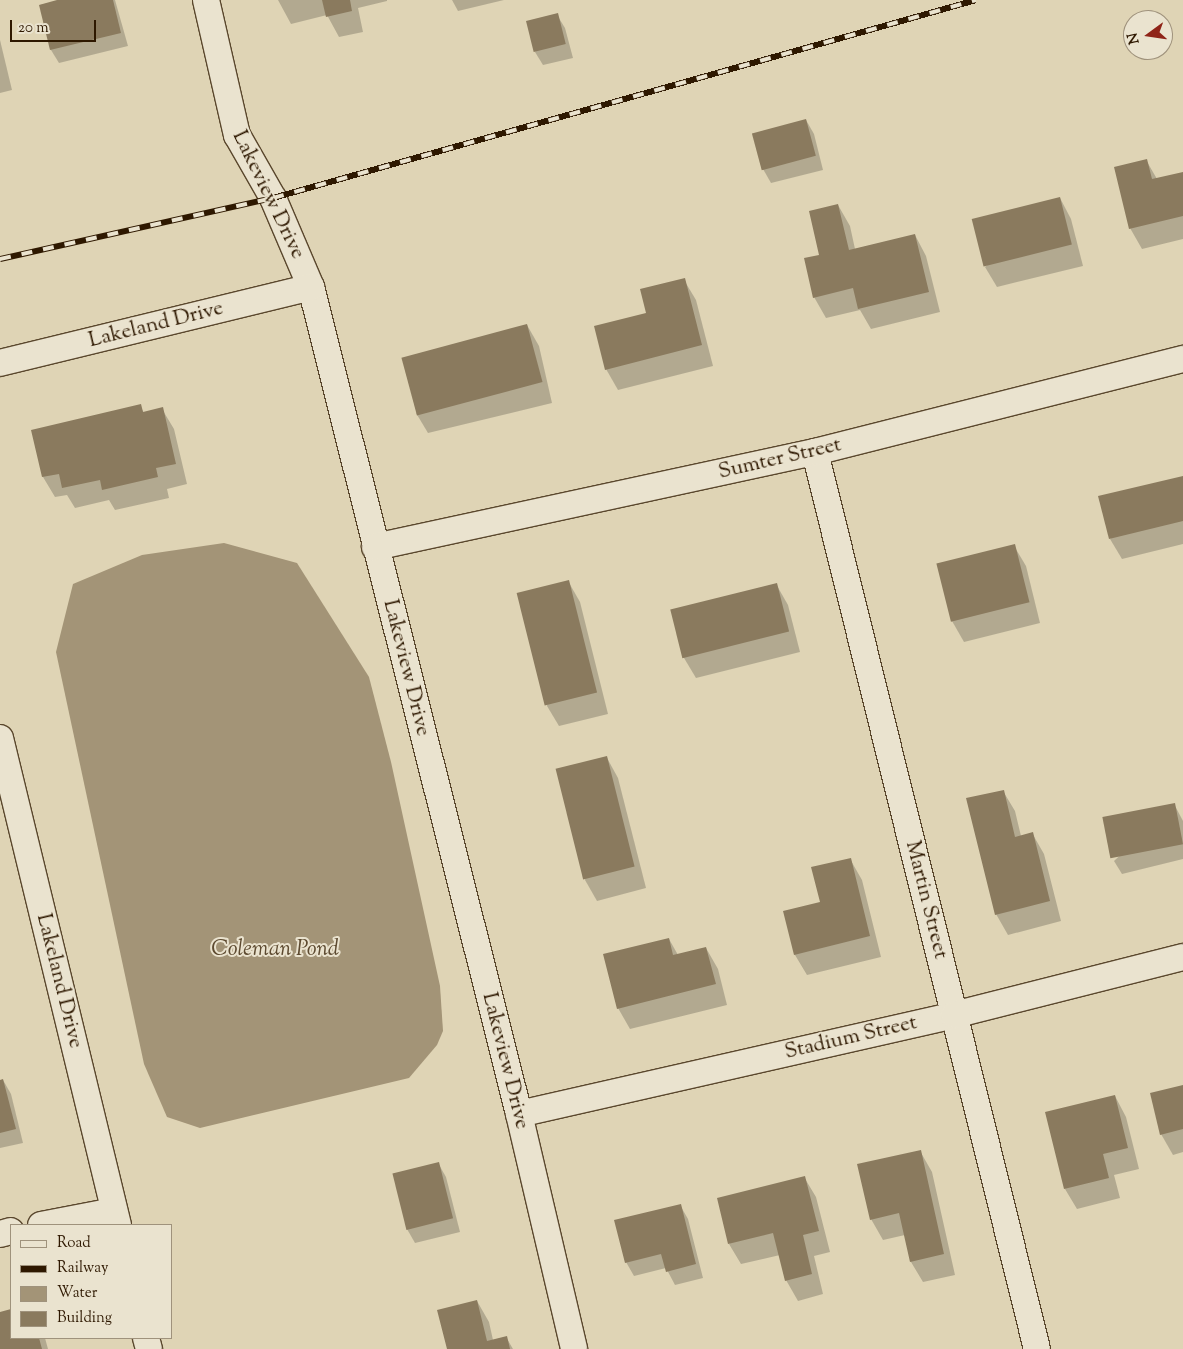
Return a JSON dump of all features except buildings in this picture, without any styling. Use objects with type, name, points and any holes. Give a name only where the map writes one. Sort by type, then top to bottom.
[{"type":"street","name":"Lakeview Drive","points":[[206,0],[237,135],[273,198],[311,288],[519,1114],[574,1349]]},
{"type":"street","name":"Lakeland Drive","points":[[0,363],[311,288]]},
{"type":"street","name":"Sumter Street","points":[[375,546],[815,452],[1183,359]]},
{"type":"street","name":"Martin Street","points":[[815,452],[1037,1349]]},
{"type":"street","name":"Lakeland Drive","points":[[0,738],[116,1218]]},
{"type":"street","name":"Stadium Street","points":[[519,1114],[954,1015],[1183,957]]},
{"type":"street","points":[[52,1224],[116,1218]]},
{"type":"water","name":"Coleman Pond","points":[[224,543],[297,563],[369,677],[391,762],[440,986],[443,1031],[437,1045],[409,1078],[200,1128],[167,1117],[144,1064],[56,652],[73,584],[142,555]]},
{"type":"railway","points":[[0,259],[273,198],[976,0]]}]
